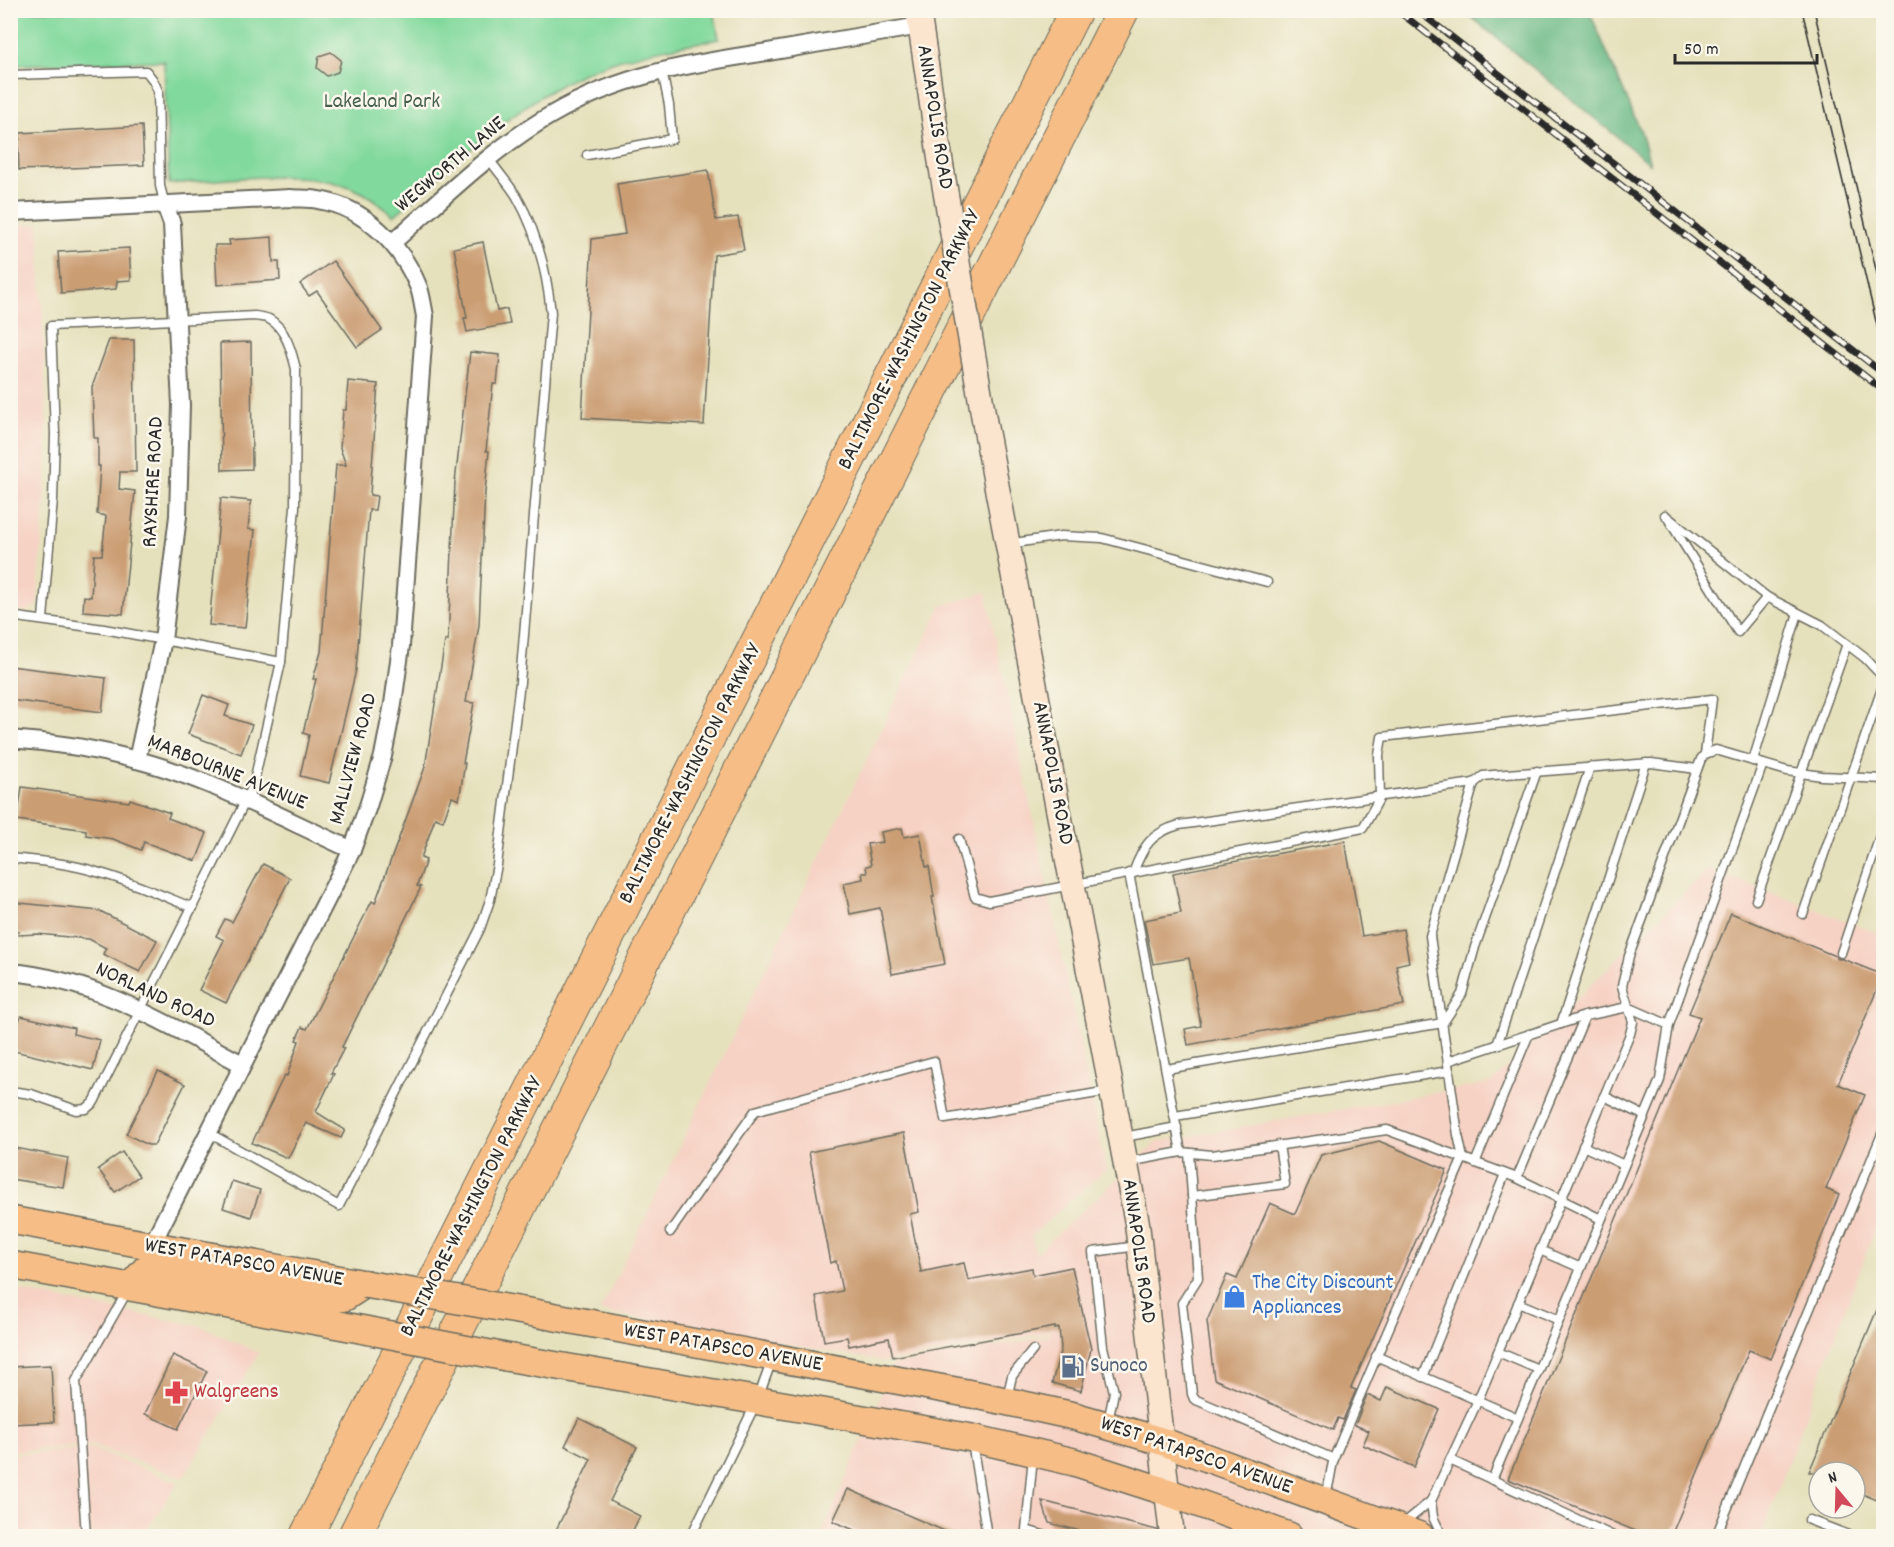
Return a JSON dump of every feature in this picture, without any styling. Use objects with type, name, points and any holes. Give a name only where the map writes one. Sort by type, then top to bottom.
[{"type":"highway","name":"BALTIMORE-WASHINGTON PARKWAY","points":[[306,1536],[1076,10]]},
{"type":"highway","name":"BALTIMORE-WASHINGTON PARKWAY","points":[[354,1536],[1123,10]]},
{"type":"main road","name":"ANNAPOLIS ROAD","points":[[919,18],[985,425],[1137,1223],[1172,1536]]},
{"type":"main road","name":"WEST PATAPSCO AVENUE","points":[[10,1220],[529,1312],[1007,1401],[1074,1416],[1161,1441],[1420,1536]]},
{"type":"main road","name":"WEST PATAPSCO AVENUE","points":[[10,1265],[506,1357],[972,1438],[1074,1462],[1167,1492],[1289,1536]]},
{"type":"main road","points":[[131,1286],[146,1269],[153,1268],[335,1299],[345,1297],[365,1284]]},
{"type":"street","name":"WEGWORTH LANE","points":[[10,212],[290,198],[318,200],[345,208],[372,224],[392,243],[489,159],[551,115],[618,84],[662,70],[919,18]]},
{"type":"street","name":"RAYSHIRE ROAD","points":[[137,760],[163,640],[178,516],[181,405],[171,224],[165,205]]},
{"type":"street","name":"MALLVIEW ROAD","points":[[151,1246],[352,850],[383,756],[401,646],[425,316],[419,291],[409,267],[392,243]]},
{"type":"street","name":"MARBOURNE AVENUE","points":[[10,739],[78,748],[137,760],[189,777],[352,850]]},
{"type":"street","name":"NORLAND ROAD","points":[[10,972],[68,981],[106,994],[242,1064]]},
{"type":"lane","points":[[587,155],[672,139],[669,105],[662,70]]},
{"type":"lane","points":[[10,75],[146,71],[158,91],[160,186],[165,205]]},
{"type":"lane","points":[[209,1133],[339,1206],[480,929],[490,900],[497,865],[520,682],[551,313],[548,280],[530,225],[516,196],[489,159]]},
{"type":"lane","points":[[10,1091],[31,1094],[76,1110],[86,1109],[94,1102],[254,786],[281,662],[296,507],[296,369],[290,348],[281,330],[270,320],[255,316],[51,326],[55,434],[53,499],[43,619]]},
{"type":"lane","points":[[1767,597],[1738,632],[1665,515],[1767,597],[1822,625],[1865,658],[1884,678]]},
{"type":"lane","points":[[1008,544],[1061,536],[1102,538],[1267,582]]},
{"type":"lane","points":[[1753,761],[1798,613]]},
{"type":"lane","points":[[10,616],[43,619],[281,662]]},
{"type":"lane","points":[[1756,900],[1847,644]]},
{"type":"lane","points":[[1803,914],[1884,683]]},
{"type":"lane","points":[[959,839],[975,897],[989,901],[1363,828],[1380,797],[1379,755],[1382,737],[1712,699],[1705,753],[1629,956],[1622,986],[1633,1022],[1630,1034],[1478,1400],[1431,1501],[1408,1521],[1395,1527]]},
{"type":"lane","points":[[1705,753],[1716,750],[1763,764],[1822,777],[1884,779]]},
{"type":"lane","points":[[1334,1459],[1194,1399],[1190,1388],[1182,1303],[1198,1278],[1192,1196],[1185,1153],[1176,1127],[1131,873],[1148,842],[1162,830],[1179,825],[1474,783],[1482,776],[1646,763],[1697,770]]},
{"type":"lane","points":[[1561,1024],[1646,763]]},
{"type":"lane","points":[[1492,1480],[1659,1080],[1669,1025],[1763,764]]},
{"type":"lane","points":[[1497,1045],[1590,767]]},
{"type":"lane","points":[[1166,1069],[1443,1023],[1462,994],[1475,947],[1537,771]]},
{"type":"lane","points":[[1323,1500],[1330,1484],[1334,1459],[1376,1356],[1463,1158],[1438,987],[1430,952],[1430,936],[1474,783]]},
{"type":"lane","points":[[1841,953],[1884,824]]},
{"type":"lane","points":[[10,858],[95,871],[131,882],[192,908]]},
{"type":"lane","points":[[1448,1061],[1585,1016],[1628,1006],[1669,1025]]},
{"type":"lane","points":[[1517,1178],[1585,1016]]},
{"type":"lane","points":[[1475,1163],[1529,1034]]},
{"type":"lane","points":[[670,1232],[755,1111],[934,1061],[945,1119],[1112,1090]]},
{"type":"lane","points":[[1175,1116],[1449,1071]]},
{"type":"lane","points":[[1604,1096],[1645,1116]]},
{"type":"lane","points":[[1120,1138],[1176,1127]]},
{"type":"lane","points":[[1716,1536],[1884,1129]]},
{"type":"lane","points":[[1125,1163],[1185,1153],[1212,1155],[1387,1130],[1517,1178],[1601,1219]]},
{"type":"lane","points":[[1192,1196],[1285,1184],[1279,1145]]},
{"type":"lane","points":[[1583,1146],[1624,1165]]},
{"type":"lane","points":[[1423,1377],[1504,1174]]},
{"type":"lane","points":[[1107,1425],[1114,1392],[1103,1347],[1093,1252],[1140,1245]]},
{"type":"lane","points":[[1540,1250],[1581,1268]]},
{"type":"lane","points":[[86,1536],[76,1382],[131,1286]]},
{"type":"lane","points":[[1518,1303],[1559,1320]]},
{"type":"lane","points":[[1007,1401],[1012,1376],[1033,1350]]},
{"type":"lane","points":[[1498,1352],[1538,1369]]},
{"type":"lane","points":[[1376,1356],[1518,1418]]},
{"type":"lane","points":[[690,1536],[757,1401],[773,1357]]},
{"type":"lane","points":[[972,1438],[987,1536]]},
{"type":"lane","points":[[1033,1453],[1026,1530],[1046,1536]]},
{"type":"lane","points":[[1450,1460],[1613,1536]]},
{"type":"lane","points":[[1431,1501],[1433,1517],[1442,1536]]},
{"type":"lane","points":[[1809,1520],[1851,1536]]},
{"type":"shaded area","points":[[39,224],[47,433],[45,500],[37,605],[26,611],[10,610],[10,225]]},
{"type":"shaded area","points":[[986,592],[1106,1169],[1032,1235],[1035,1254],[1157,1142],[1491,1083],[1709,869],[1883,935],[1883,1208],[1761,1536],[821,1536],[894,1364],[1049,1336],[1044,1309],[1047,1333],[889,1362],[600,1311],[941,606]]},
{"type":"shaded area","points":[[10,1289],[200,1326],[259,1353],[183,1478],[91,1445],[11,1452]]},
{"type":"shaded area","points":[[90,1448],[178,1482],[143,1536],[11,1536],[11,1455]]},
{"type":"green space","name":"Lakeland Park","points":[[714,10],[719,39],[652,51],[612,62],[551,90],[496,128],[394,216],[358,190],[309,178],[238,178],[169,184],[164,61],[11,65],[10,11]]},
{"type":"green space","points":[[1464,11],[1586,11],[1591,15],[1641,132],[1650,164]]},
{"type":"building","points":[[331,52],[341,60],[338,72],[327,76],[317,68],[319,56]]},
{"type":"building","points":[[142,126],[144,165],[19,170],[18,140],[20,133]]},
{"type":"building","points":[[708,170],[716,220],[738,217],[744,250],[714,255],[704,425],[582,418],[592,239],[625,234],[617,184]]},
{"type":"building","points":[[272,237],[273,262],[279,262],[280,280],[217,285],[215,245],[230,245],[229,240]]},
{"type":"building","points":[[483,242],[497,311],[507,309],[510,324],[467,332],[464,318],[467,318],[454,248]]},
{"type":"building","points":[[129,248],[131,280],[117,281],[116,289],[61,293],[58,252]]},
{"type":"building","points":[[333,261],[382,330],[357,347],[317,291],[309,296],[300,284]]},
{"type":"building","points":[[109,340],[134,340],[136,472],[120,472],[119,489],[135,491],[123,614],[83,611],[84,596],[91,597],[94,555],[102,555],[106,516],[97,514],[100,466],[98,466],[98,438],[94,438],[92,387]]},
{"type":"building","points":[[251,342],[252,469],[222,470],[220,343]]},
{"type":"building","points":[[470,352],[500,355],[497,384],[493,384],[486,451],[489,451],[479,625],[466,702],[474,703],[459,800],[452,797],[443,821],[435,818],[421,858],[426,860],[417,886],[421,887],[342,1047],[344,1048],[331,1073],[334,1074],[316,1112],[345,1130],[341,1138],[306,1123],[288,1158],[252,1143],[280,1084],[285,1075],[287,1076],[299,1041],[296,1040],[302,1027],[307,1029],[372,901],[375,903],[425,767],[445,641],[448,641],[455,482]]},
{"type":"building","points":[[348,381],[378,384],[370,495],[377,496],[375,510],[369,510],[356,670],[329,783],[300,776],[309,735],[303,733],[316,679],[313,679],[321,652],[336,465],[346,465],[340,448]]},
{"type":"building","points":[[221,498],[251,501],[248,529],[255,530],[245,628],[209,625]]},
{"type":"building","points":[[10,666],[106,678],[102,712],[10,700]]},
{"type":"building","points":[[203,695],[229,705],[225,716],[252,725],[241,754],[188,734]]},
{"type":"building","points":[[22,787],[129,802],[130,799],[170,813],[168,818],[207,833],[196,861],[144,842],[141,850],[113,839],[86,835],[86,830],[17,820]]},
{"type":"building","points":[[902,828],[904,837],[920,834],[926,867],[929,866],[934,897],[932,897],[945,964],[892,974],[880,908],[850,914],[844,883],[863,879],[862,873],[867,873],[866,866],[871,865],[867,844],[883,842],[881,832]]},
{"type":"building","points":[[1345,841],[1362,936],[1403,929],[1409,962],[1396,965],[1404,1005],[1188,1045],[1185,1029],[1201,1026],[1189,958],[1153,964],[1144,920],[1181,913],[1173,873]]},
{"type":"building","points":[[263,864],[290,878],[226,1003],[199,990],[224,940],[216,936],[225,919],[232,922]]},
{"type":"building","points":[[10,902],[100,911],[157,940],[140,972],[103,954],[106,948],[89,939],[38,934],[18,935],[19,932],[10,931]]},
{"type":"building","points":[[1731,913],[1838,959],[1883,975],[1838,1084],[1865,1095],[1826,1189],[1839,1195],[1771,1359],[1749,1350],[1671,1536],[1648,1536],[1508,1479],[1700,1017],[1689,1013]]},
{"type":"building","points":[[21,1016],[74,1028],[73,1034],[100,1040],[93,1070],[10,1050],[10,1019],[19,1021]]},
{"type":"building","points":[[158,1071],[185,1084],[154,1145],[148,1145],[126,1134]]},
{"type":"building","points":[[904,1133],[919,1212],[910,1214],[921,1272],[964,1263],[968,1280],[1032,1268],[1033,1275],[1072,1267],[1091,1349],[1081,1391],[1052,1383],[1061,1348],[1059,1328],[1055,1329],[1055,1327],[893,1357],[889,1338],[849,1346],[847,1337],[824,1341],[816,1296],[842,1291],[836,1261],[830,1263],[809,1152]]},
{"type":"building","points":[[1379,1141],[1447,1170],[1351,1388],[1356,1390],[1343,1420],[1338,1418],[1333,1430],[1214,1379],[1207,1321],[1227,1275],[1237,1279],[1270,1203],[1295,1214],[1321,1155]]},
{"type":"building","points":[[10,1147],[68,1158],[63,1187],[10,1179]]},
{"type":"building","points":[[122,1152],[139,1176],[115,1192],[98,1169]]},
{"type":"building","points":[[232,1181],[260,1190],[251,1217],[223,1208]]},
{"type":"building","points":[[1884,1293],[1884,1503],[1867,1496],[1867,1460],[1814,1460]]},
{"type":"building","name":"Walgreens","points":[[173,1355],[207,1371],[178,1429],[145,1414]]},
{"type":"building","points":[[51,1365],[54,1422],[10,1424],[10,1367]]},
{"type":"building","points":[[1387,1387],[1439,1409],[1414,1467],[1363,1445],[1369,1431],[1355,1425],[1367,1395],[1381,1401]]},
{"type":"building","points":[[579,1418],[637,1447],[610,1501],[640,1516],[630,1536],[553,1536],[591,1459],[565,1446]]},
{"type":"building","points":[[848,1489],[956,1536],[868,1536],[833,1521]]},
{"type":"building","points":[[1042,1501],[1157,1530],[1158,1536],[1100,1536],[1049,1523]]},
{"type":"tram line","points":[[1802,10],[1884,355]]},
{"type":"tram line","points":[[1814,10],[1884,303]]},
{"type":"railway","points":[[1397,10],[1884,391]]},
{"type":"railway","points":[[1417,10],[1884,374]]},
{"type":"railway","points":[[1877,10],[1884,34]]},
{"type":"place","name":"The City Discount Appliances","points":[[1234,1296]]},
{"type":"place","name":"Sunoco","points":[[1072,1366]]},
{"type":"place","name":"Walgreens","points":[[176,1392]]}]
